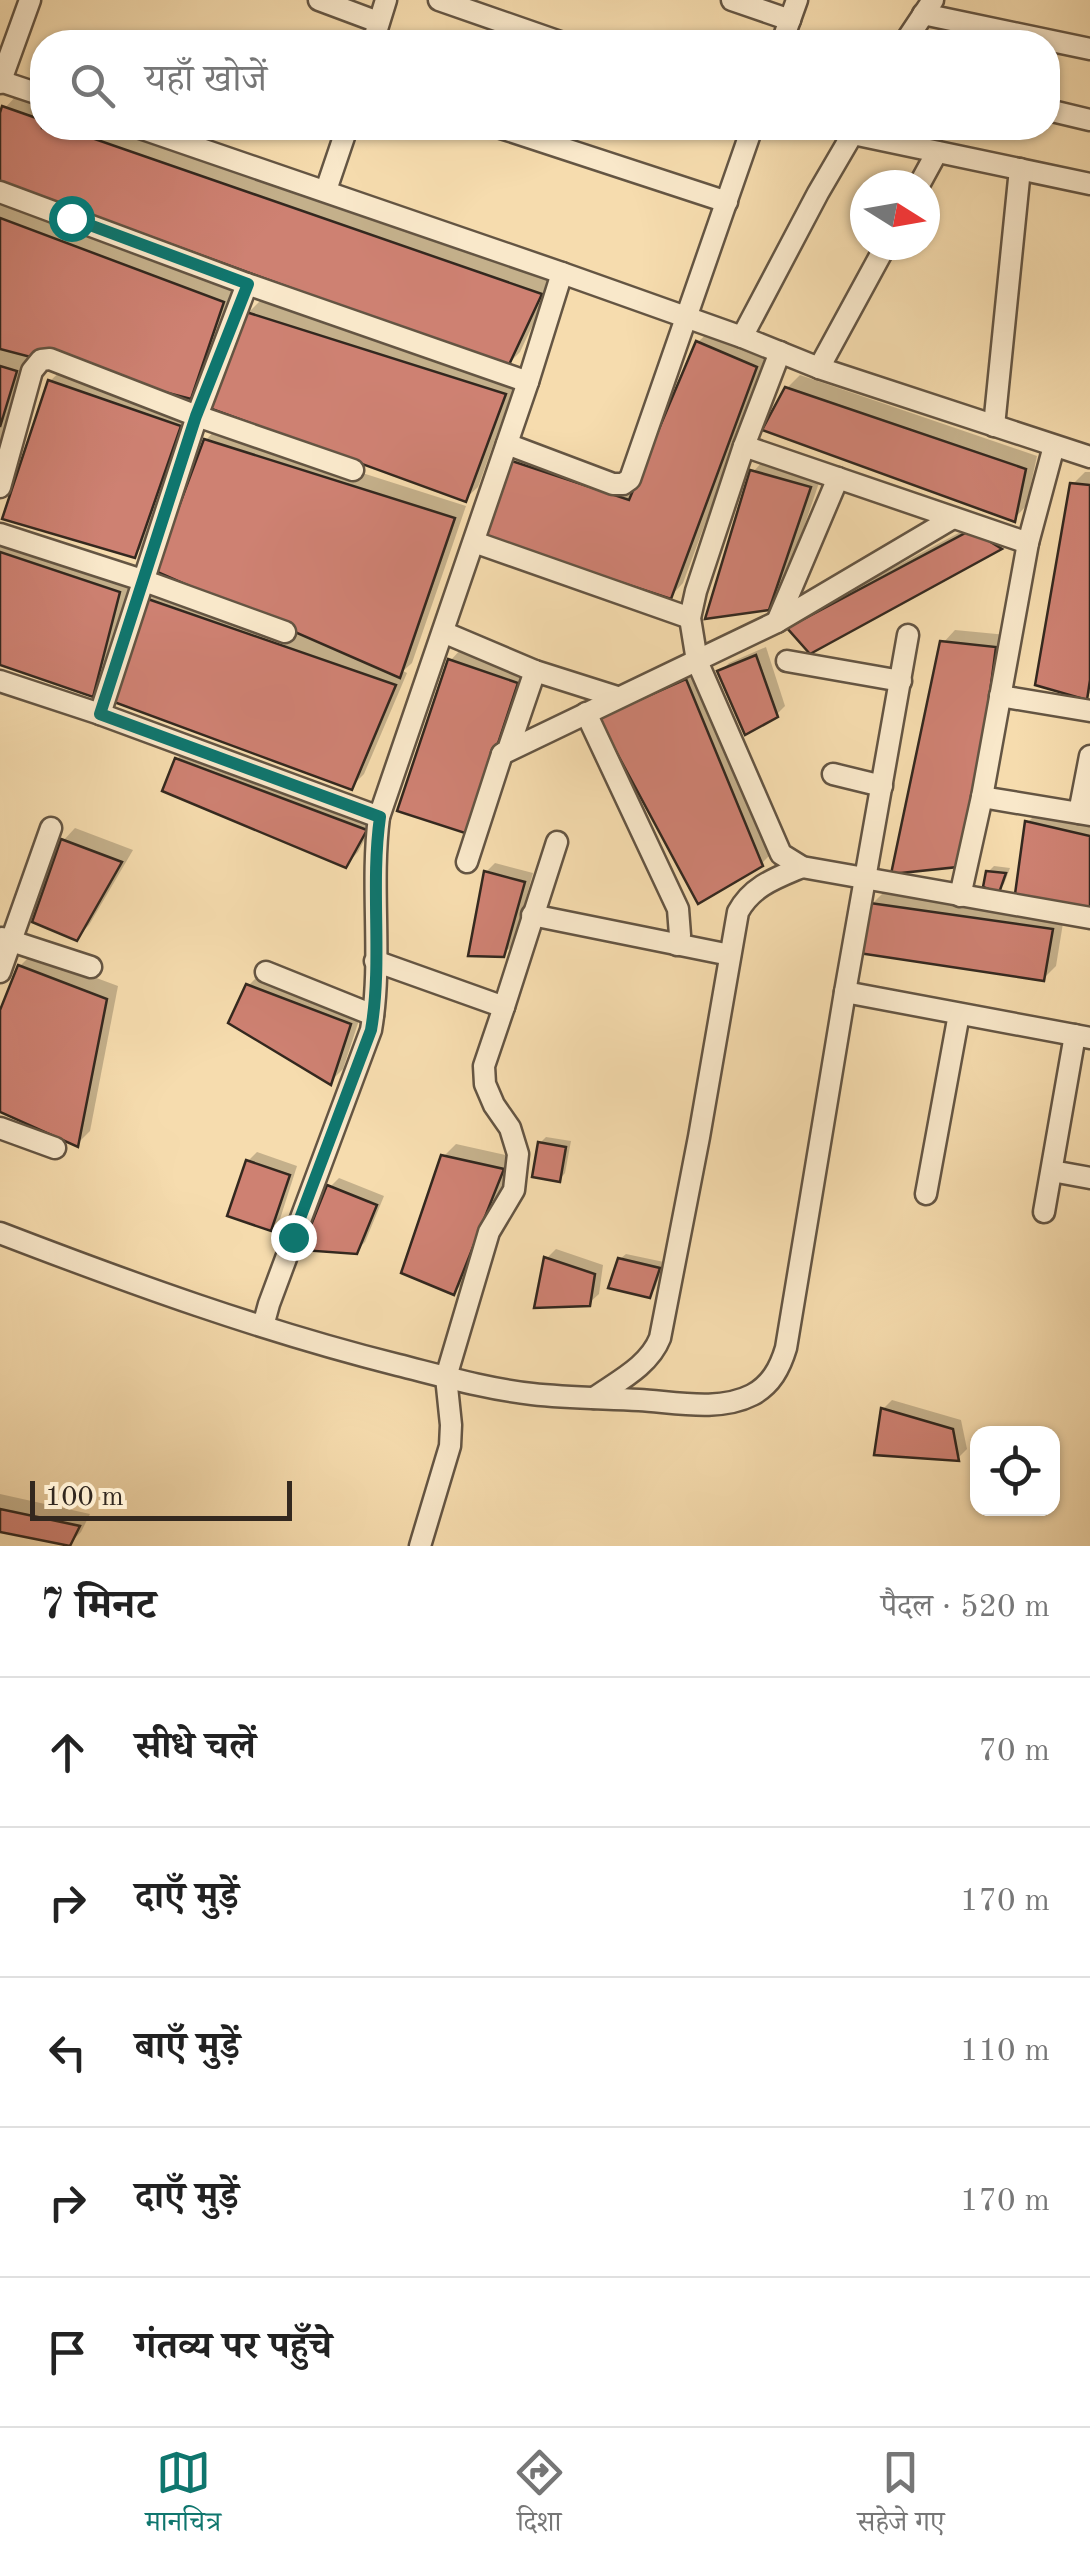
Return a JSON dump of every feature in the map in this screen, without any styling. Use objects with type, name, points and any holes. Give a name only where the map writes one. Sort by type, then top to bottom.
[{"type":"street","points":[[30,0],[0,82],[30,91]]},
{"type":"street","points":[[320,0],[372,30]]},
{"type":"street","points":[[377,30],[386,0]]},
{"type":"street","points":[[439,0],[525,30]]},
{"type":"street","points":[[732,0],[794,10]]},
{"type":"street","points":[[913,30],[928,7],[1015,30]]},
{"type":"street","points":[[1060,42],[1090,50]]},
{"type":"street","points":[[1060,113],[1090,120]]},
{"type":"street","points":[[176,140],[562,272],[819,368],[1090,457]]},
{"type":"street","points":[[326,190],[343,140]]},
{"type":"street","points":[[539,140],[728,202]]},
{"type":"street","points":[[507,444],[612,484],[630,479],[748,140]]},
{"type":"street","points":[[742,337],[849,140]]},
{"type":"street","points":[[890,140],[1090,184]]},
{"type":"street","points":[[927,170],[937,152]]},
{"type":"street","points":[[994,426],[1020,169]]},
{"type":"street","points":[[0,192],[528,382]]},
{"type":"street","points":[[819,368],[878,260]]},
{"type":"street","points":[[263,1326],[374,1016],[376,844],[380,817],[562,272]]},
{"type":"street","points":[[100,714],[196,416],[248,284]]},
{"type":"street","points":[[780,352],[744,446],[690,618],[697,662],[781,854],[802,867],[1090,918]]},
{"type":"street","points":[[0,487],[32,372],[41,360],[50,358],[196,416],[354,470]]},
{"type":"street","points":[[744,446],[1028,543]]},
{"type":"street","points":[[960,896],[1028,543],[1054,446]]},
{"type":"street","points":[[777,622],[838,478]]},
{"type":"street","points":[[502,754],[777,622],[953,518]]},
{"type":"street","points":[[0,534],[285,632]]},
{"type":"street","points":[[474,542],[690,618]]},
{"type":"street","points":[[443,632],[535,671],[618,698]]},
{"type":"street","points":[[0,1234],[182,1301],[351,1353],[446,1377],[530,1394],[594,1398],[721,1404],[754,1394],[780,1368],[790,1328],[908,635]]},
{"type":"street","points":[[787,661],[900,681]]},
{"type":"street","points":[[467,862],[502,754],[508,750],[535,671]]},
{"type":"street","points":[[0,681],[380,817]]},
{"type":"street","points":[[1000,696],[1090,711]]},
{"type":"street","points":[[586,713],[678,909],[677,945]]},
{"type":"street","points":[[982,796],[1085,814],[1090,756]]},
{"type":"street","points":[[832,774],[882,786]]},
{"type":"street","points":[[0,972],[6,939],[51,828]]},
{"type":"street","points":[[420,1546],[450,1446],[446,1377],[489,1232],[514,1190],[518,1154],[510,1128],[485,1084],[484,1066],[556,842]]},
{"type":"street","points":[[594,1398],[647,1360],[660,1338],[738,912],[745,899],[766,882],[802,867]]},
{"type":"street","points":[[532,914],[730,955]]},
{"type":"street","points":[[6,939],[92,967]]},
{"type":"street","points":[[376,961],[504,1007]]},
{"type":"street","points":[[266,972],[374,1016]]},
{"type":"street","points":[[845,992],[1082,1037],[1044,1212]]},
{"type":"street","points":[[926,1194],[959,1014]]},
{"type":"street","points":[[0,1128],[55,1148]]},
{"type":"street","points":[[1052,1171],[1090,1178]]},
{"type":"building","points":[[2,106],[30,116],[30,140],[98,140],[542,294],[508,367],[0,182]]},
{"type":"building","points":[[0,218],[224,302],[191,399],[0,349]]},
{"type":"building","points":[[246,312],[506,394],[466,502],[209,408]]},
{"type":"building","points":[[696,341],[757,367],[671,599],[484,537],[512,461],[629,500]]},
{"type":"building","points":[[0,366],[17,371],[0,427]]},
{"type":"building","points":[[48,380],[181,426],[135,558],[2,519]]},
{"type":"building","points":[[785,387],[1026,469],[1015,522],[762,430]]},
{"type":"building","points":[[204,439],[455,518],[400,678],[155,571]]},
{"type":"building","points":[[750,470],[811,487],[769,610],[705,619]]},
{"type":"building","points":[[1070,483],[1090,485],[1087,700],[1035,685]]},
{"type":"building","points":[[971,530],[1002,549],[810,654],[787,628]]},
{"type":"building","points":[[0,552],[120,592],[93,697],[0,665]]},
{"type":"building","points":[[145,598],[396,685],[352,790],[114,702]]},
{"type":"building","points":[[940,641],[996,647],[967,866],[891,874]]},
{"type":"building","points":[[756,655],[778,717],[745,735],[717,671]]},
{"type":"building","points":[[448,659],[518,683],[468,834],[397,811]]},
{"type":"building","points":[[686,679],[763,866],[698,904],[598,718]]},
{"type":"building","points":[[175,758],[367,830],[346,868],[162,791]]},
{"type":"building","points":[[1025,821],[1090,836],[1090,908],[1015,894]]},
{"type":"building","points":[[61,839],[122,862],[77,941],[32,922]]},
{"type":"building","points":[[484,871],[525,882],[504,957],[468,956]]},
{"type":"building","points":[[986,871],[1006,873],[999,893],[983,887]]},
{"type":"building","points":[[870,903],[1053,929],[1044,981],[852,952]]},
{"type":"building","points":[[18,965],[107,999],[78,1147],[0,1112],[0,1010]]},
{"type":"building","points":[[246,984],[351,1024],[331,1085],[228,1023]]},
{"type":"building","points":[[538,1142],[566,1147],[560,1182],[532,1177]]},
{"type":"building","points":[[441,1155],[504,1169],[454,1295],[401,1273]]},
{"type":"building","points":[[246,1160],[290,1175],[271,1231],[227,1216]]},
{"type":"building","points":[[327,1185],[377,1205],[357,1254],[301,1250]]},
{"type":"building","points":[[544,1257],[595,1274],[590,1306],[534,1308]]},
{"type":"building","points":[[618,1258],[660,1268],[650,1298],[608,1288]]},
{"type":"building","points":[[881,1408],[953,1429],[959,1461],[874,1455]]},
{"type":"building","points":[[0,1509],[80,1526],[70,1546],[0,1532]]},
{"type":"route","points":[[71,218],[248,284],[196,416],[100,714],[380,817],[376,844],[374,1016],[293,1237]]}]
